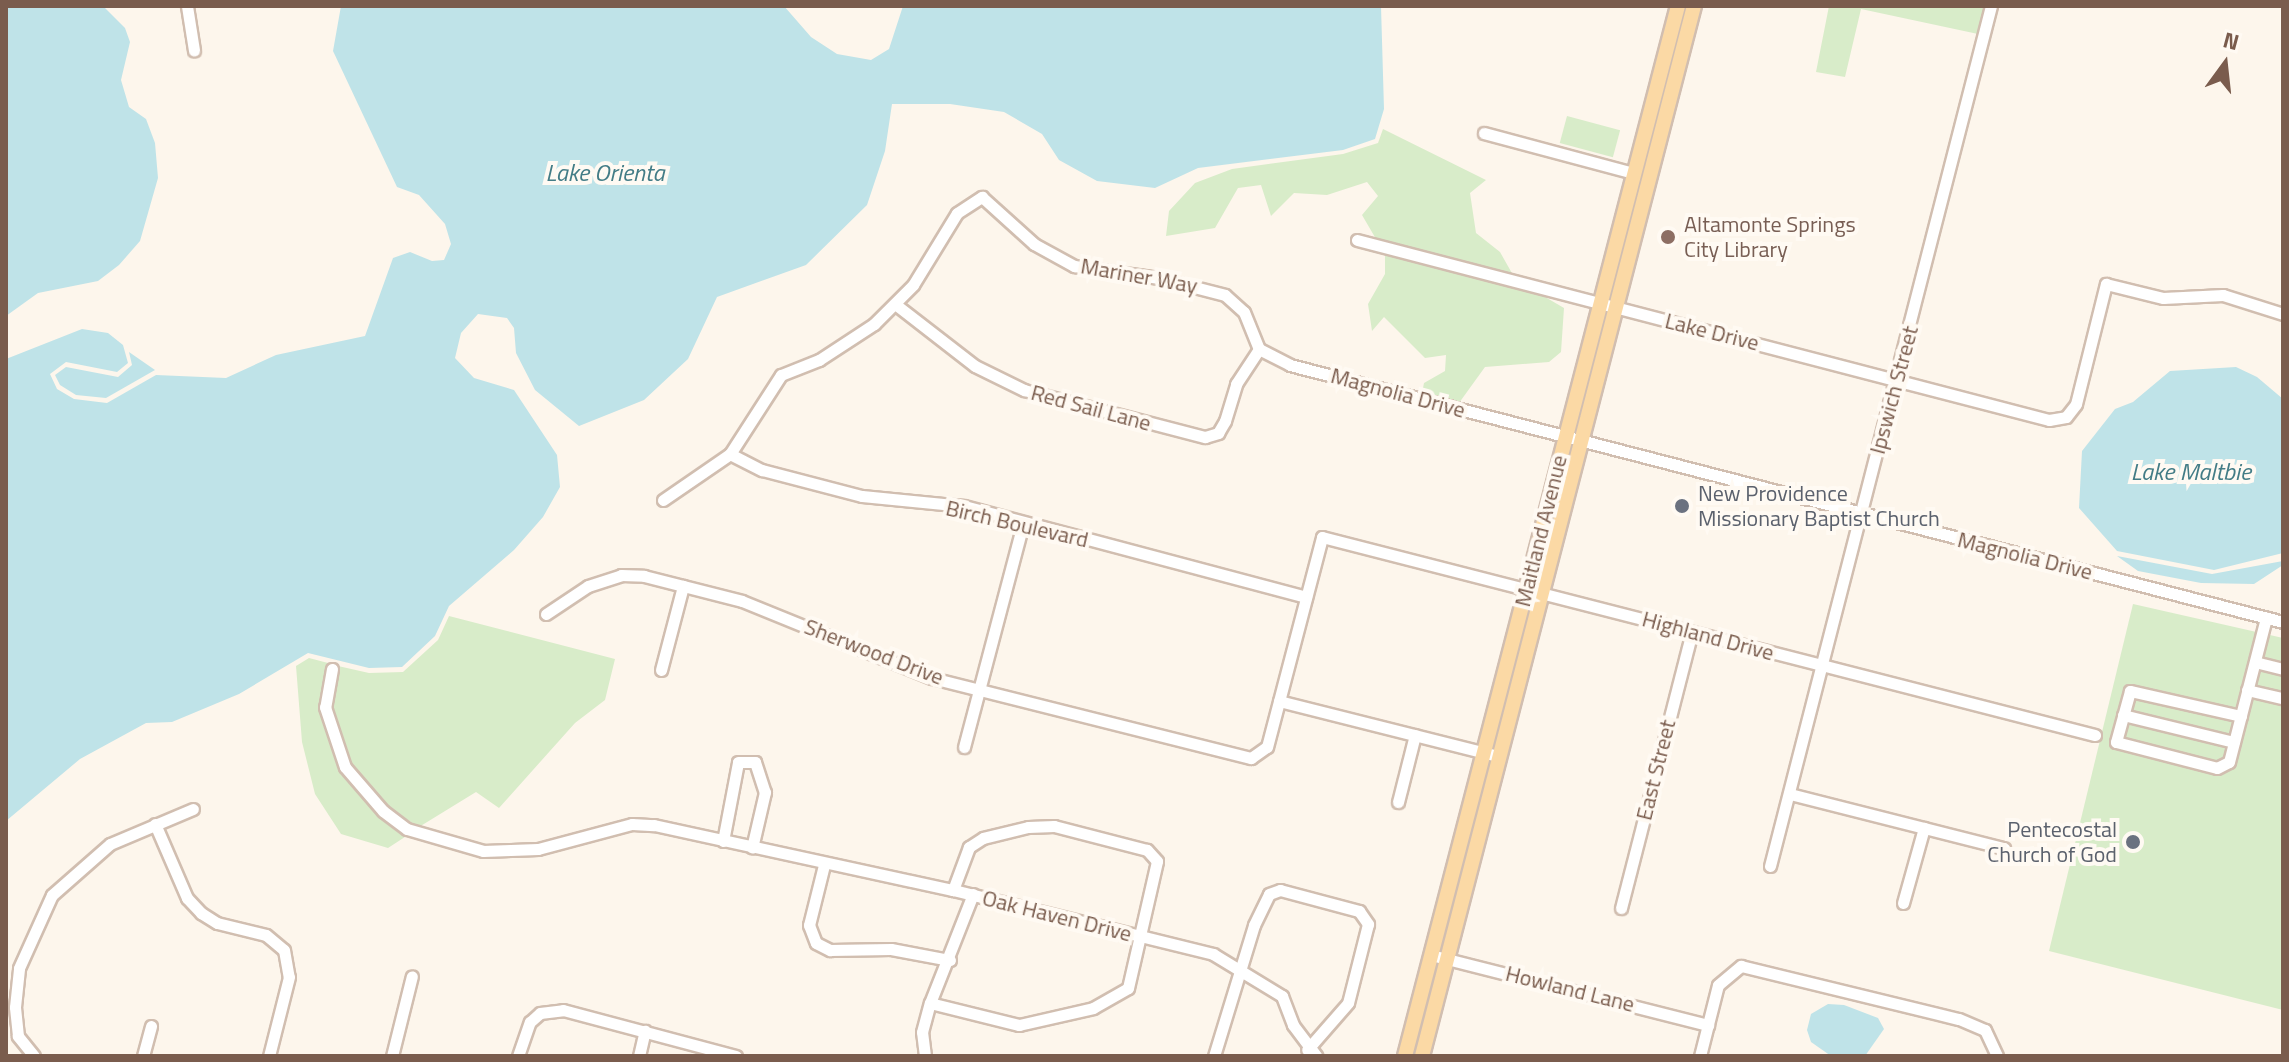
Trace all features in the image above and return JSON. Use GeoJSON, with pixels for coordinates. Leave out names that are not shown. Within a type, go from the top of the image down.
{"type":"FeatureCollection","features":[{"type":"Feature","properties":{"kind":"main road","name":"Maitland Avenue"},"geometry":{"type":"LineString","coordinates":[[1405,1056],[1678,6]]}},
{"type":"Feature","properties":{"kind":"main road","name":"Maitland Avenue"},"geometry":{"type":"LineString","coordinates":[[1422,1056],[1694,6]]}},
{"type":"Feature","properties":{"kind":"street"},"geometry":{"type":"LineString","coordinates":[[187,6],[194,50]]}},
{"type":"Feature","properties":{"kind":"street","name":"Ipswich Street"},"geometry":{"type":"LineString","coordinates":[[1770,866],[1991,6]]}},
{"type":"Feature","properties":{"kind":"street"},"geometry":{"type":"LineString","coordinates":[[1648,118],[1663,122]]}},
{"type":"Feature","properties":{"kind":"street"},"geometry":{"type":"LineString","coordinates":[[1484,133],[1633,173]]}},
{"type":"Feature","properties":{"kind":"street","name":"Mariner Way"},"geometry":{"type":"LineString","coordinates":[[663,500],[730,454],[781,375],[848,344],[895,304],[928,264],[957,213],[982,197],[1034,244],[1074,266],[1159,278],[1225,295],[1244,312],[1259,349]]}},
{"type":"Feature","properties":{"kind":"street","name":"Lake Drive"},"geometry":{"type":"LineString","coordinates":[[1357,240],[2049,420],[2066,417],[2076,404],[2106,284],[2163,298],[2223,295],[2283,314]]}},
{"type":"Feature","properties":{"kind":"street","name":"Red Sail Lane"},"geometry":{"type":"LineString","coordinates":[[895,304],[975,366],[1024,390],[1205,437],[1218,433],[1225,421],[1236,384],[1259,349]]}},
{"type":"Feature","properties":{"kind":"street","name":"Magnolia Drive"},"geometry":{"type":"LineString","coordinates":[[1259,349],[1290,365],[2283,622]]}},
{"type":"Feature","properties":{"kind":"street","name":"Birch Boulevard"},"geometry":{"type":"LineString","coordinates":[[730,454],[762,470],[862,496],[964,506],[1306,597]]}},
{"type":"Feature","properties":{"kind":"street"},"geometry":{"type":"LineString","coordinates":[[964,747],[1023,524]]}},
{"type":"Feature","properties":{"kind":"street","name":"Highland Drive"},"geometry":{"type":"LineString","coordinates":[[1306,597],[1322,537],[2095,735]]}},
{"type":"Feature","properties":{"kind":"street","name":"Sherwood Drive"},"geometry":{"type":"LineString","coordinates":[[546,614],[588,586],[621,575],[683,586],[742,601],[919,673],[1244,757],[1258,756],[1267,747],[1279,701]]}},
{"type":"Feature","properties":{"kind":"street"},"geometry":{"type":"LineString","coordinates":[[661,670],[683,586]]}},
{"type":"Feature","properties":{"kind":"street"},"geometry":{"type":"LineString","coordinates":[[1306,597],[1279,701],[1498,756]]}},
{"type":"Feature","properties":{"kind":"street"},"geometry":{"type":"LineString","coordinates":[[2241,716],[2130,691],[2116,742],[2217,768],[2229,762],[2241,716],[2247,690],[2266,618]]}},
{"type":"Feature","properties":{"kind":"street","name":"East Street"},"geometry":{"type":"LineString","coordinates":[[1621,908],[1692,632]]}},
{"type":"Feature","properties":{"kind":"street"},"geometry":{"type":"LineString","coordinates":[[2255,662],[2283,669]]}},
{"type":"Feature","properties":{"kind":"street","name":"Oak Haven Drive"},"geometry":{"type":"LineString","coordinates":[[332,669],[325,707],[345,767],[383,811],[407,829],[483,851],[538,849],[632,824],[973,894],[1138,936],[1239,966],[1282,996],[1312,1053]]}},
{"type":"Feature","properties":{"kind":"street"},"geometry":{"type":"LineString","coordinates":[[2247,690],[2283,698]]}},
{"type":"Feature","properties":{"kind":"street"},"geometry":{"type":"LineString","coordinates":[[2123,715],[2234,742]]}},
{"type":"Feature","properties":{"kind":"street"},"geometry":{"type":"LineString","coordinates":[[1398,802],[1415,735]]}},
{"type":"Feature","properties":{"kind":"street"},"geometry":{"type":"LineString","coordinates":[[723,841],[738,762],[755,762],[765,792],[752,848]]}},
{"type":"Feature","properties":{"kind":"street"},"geometry":{"type":"LineString","coordinates":[[1790,794],[2004,848]]}},
{"type":"Feature","properties":{"kind":"street"},"geometry":{"type":"LineString","coordinates":[[34,1056],[23,1046],[15,1007],[19,968],[52,895],[110,844],[193,809]]}},
{"type":"Feature","properties":{"kind":"street"},"geometry":{"type":"LineString","coordinates":[[155,824],[187,898],[201,913],[217,923],[266,935],[284,950],[289,977],[269,1056]]}},
{"type":"Feature","properties":{"kind":"street"},"geometry":{"type":"LineString","coordinates":[[930,1003],[1019,1025],[1093,1008],[1128,988],[1157,861],[1147,850],[1054,826],[983,838],[969,847],[953,890]]}},
{"type":"Feature","properties":{"kind":"street"},"geometry":{"type":"LineString","coordinates":[[1903,903],[1924,828]]}},
{"type":"Feature","properties":{"kind":"street"},"geometry":{"type":"LineString","coordinates":[[824,865],[809,925],[816,943],[830,950],[891,949],[950,960]]}},
{"type":"Feature","properties":{"kind":"street"},"geometry":{"type":"LineString","coordinates":[[1449,884],[1465,888]]}},
{"type":"Feature","properties":{"kind":"street"},"geometry":{"type":"LineString","coordinates":[[1214,1056],[1239,966],[1269,894],[1280,890],[1359,911],[1368,924],[1348,1003],[1312,1053]]}},
{"type":"Feature","properties":{"kind":"street"},"geometry":{"type":"LineString","coordinates":[[925,1056],[922,1032],[930,1003],[950,960],[973,894]]}},
{"type":"Feature","properties":{"kind":"street","name":"Howland Lane"},"geometry":{"type":"LineString","coordinates":[[1431,955],[1708,1025]]}},
{"type":"Feature","properties":{"kind":"street"},"geometry":{"type":"LineString","coordinates":[[1700,1056],[1718,985],[1731,969],[1765,968],[1959,1019],[1985,1030],[1997,1056]]}},
{"type":"Feature","properties":{"kind":"street"},"geometry":{"type":"LineString","coordinates":[[392,1056],[412,976]]}},
{"type":"Feature","properties":{"kind":"street"},"geometry":{"type":"LineString","coordinates":[[518,1056],[530,1022],[540,1013],[563,1010],[736,1056]]}},
{"type":"Feature","properties":{"kind":"street"},"geometry":{"type":"LineString","coordinates":[[143,1056],[151,1026]]}},
{"type":"Feature","properties":{"kind":"street"},"geometry":{"type":"LineString","coordinates":[[639,1056],[645,1031]]}},
{"type":"Feature","properties":{"kind":"green space"},"geometry":{"type":"Polygon","coordinates":[[[1829,6],[1985,6],[1978,34],[1861,9],[1845,77],[1816,72],[1829,6]]]}},
{"type":"Feature","properties":{"kind":"green space"},"geometry":{"type":"Polygon","coordinates":[[[1567,116],[1620,130],[1613,157],[1560,143],[1567,116]]]}},
{"type":"Feature","properties":{"kind":"green space"},"geometry":{"type":"Polygon","coordinates":[[[1383,129],[1486,180],[1470,193],[1476,233],[1500,252],[1513,275],[1376,239],[1362,215],[1378,196],[1367,182],[1327,195],[1294,193],[1271,216],[1261,185],[1238,188],[1215,228],[1166,236],[1169,211],[1195,183],[1232,169],[1343,154],[1378,143],[1383,129]]]}},
{"type":"Feature","properties":{"kind":"green space"},"geometry":{"type":"Polygon","coordinates":[[[1385,253],[1540,294],[1564,308],[1561,352],[1549,362],[1485,367],[1459,403],[1422,393],[1424,383],[1445,371],[1446,355],[1425,358],[1384,317],[1372,331],[1368,304],[1385,274],[1385,253]]]}},
{"type":"Feature","properties":{"kind":"green space"},"geometry":{"type":"Polygon","coordinates":[[[2133,604],[2283,638],[2283,1010],[2049,951],[2133,604]]]}},
{"type":"Feature","properties":{"kind":"green space"},"geometry":{"type":"Polygon","coordinates":[[[449,616],[615,659],[605,700],[575,723],[499,808],[476,792],[419,827],[387,807],[350,764],[330,707],[338,666],[369,673],[403,672],[438,640],[449,616]]]}},
{"type":"Feature","properties":{"kind":"green space"},"geometry":{"type":"Polygon","coordinates":[[[309,658],[328,663],[320,709],[341,770],[408,835],[388,848],[341,834],[315,794],[302,742],[296,666],[309,658]]]}},
{"type":"Feature","properties":{"kind":"water"},"geometry":{"type":"Polygon","coordinates":[[[6,6],[103,6],[125,28],[130,42],[121,80],[129,107],[146,119],[155,143],[158,178],[140,241],[119,265],[98,281],[38,293],[6,316],[6,6]]]}},
{"type":"Feature","properties":{"kind":"water","name":"Lake Orienta"},"geometry":{"type":"Polygon","coordinates":[[[341,6],[784,6],[811,37],[837,54],[871,60],[889,49],[903,6],[1381,6],[1384,109],[1375,139],[1343,150],[1198,168],[1155,188],[1097,181],[1059,160],[1042,134],[1004,112],[950,104],[892,104],[885,151],[867,205],[806,265],[717,297],[688,359],[644,400],[579,426],[535,390],[516,353],[514,328],[507,318],[478,314],[461,333],[455,358],[474,378],[514,390],[557,455],[560,487],[543,517],[514,550],[449,606],[435,636],[402,667],[369,668],[308,653],[239,694],[172,722],[146,723],[80,759],[6,821],[6,359],[82,329],[108,333],[123,345],[128,363],[117,372],[66,362],[50,374],[57,389],[74,399],[107,403],[156,375],[226,378],[276,355],[365,336],[393,258],[410,252],[432,261],[444,260],[451,244],[445,224],[419,195],[397,187],[333,51],[341,6]]]}},
{"type":"Feature","properties":{"kind":"water"},"geometry":{"type":"Polygon","coordinates":[[[129,352],[155,370],[106,398],[76,395],[60,385],[55,375],[66,367],[118,377],[132,365],[129,352]]]}},
{"type":"Feature","properties":{"kind":"water","name":"Lake Maltbie"},"geometry":{"type":"Polygon","coordinates":[[[2236,367],[2257,377],[2283,399],[2283,553],[2214,570],[2117,551],[2079,508],[2082,451],[2115,409],[2133,402],[2170,371],[2236,367]]]}},
{"type":"Feature","properties":{"kind":"water"},"geometry":{"type":"Polygon","coordinates":[[[2117,556],[2212,574],[2283,561],[2283,565],[2254,584],[2201,583],[2138,571],[2117,556]]]}},
{"type":"Feature","properties":{"kind":"water"},"geometry":{"type":"Polygon","coordinates":[[[1828,1004],[1844,1005],[1878,1018],[1884,1029],[1865,1056],[1831,1056],[1811,1042],[1807,1030],[1811,1014],[1828,1004]]]}},
{"type":"Feature","properties":{"kind":"place","name":"Altamonte Springs City Library"},"geometry":{"type":"Point","coordinates":[1668,237]}},
{"type":"Feature","properties":{"kind":"place","name":"New Providence Missionary Baptist Church"},"geometry":{"type":"Point","coordinates":[1682,506]}},
{"type":"Feature","properties":{"kind":"place","name":"Pentecostal Church of God"},"geometry":{"type":"Point","coordinates":[2133,842]}}]}
